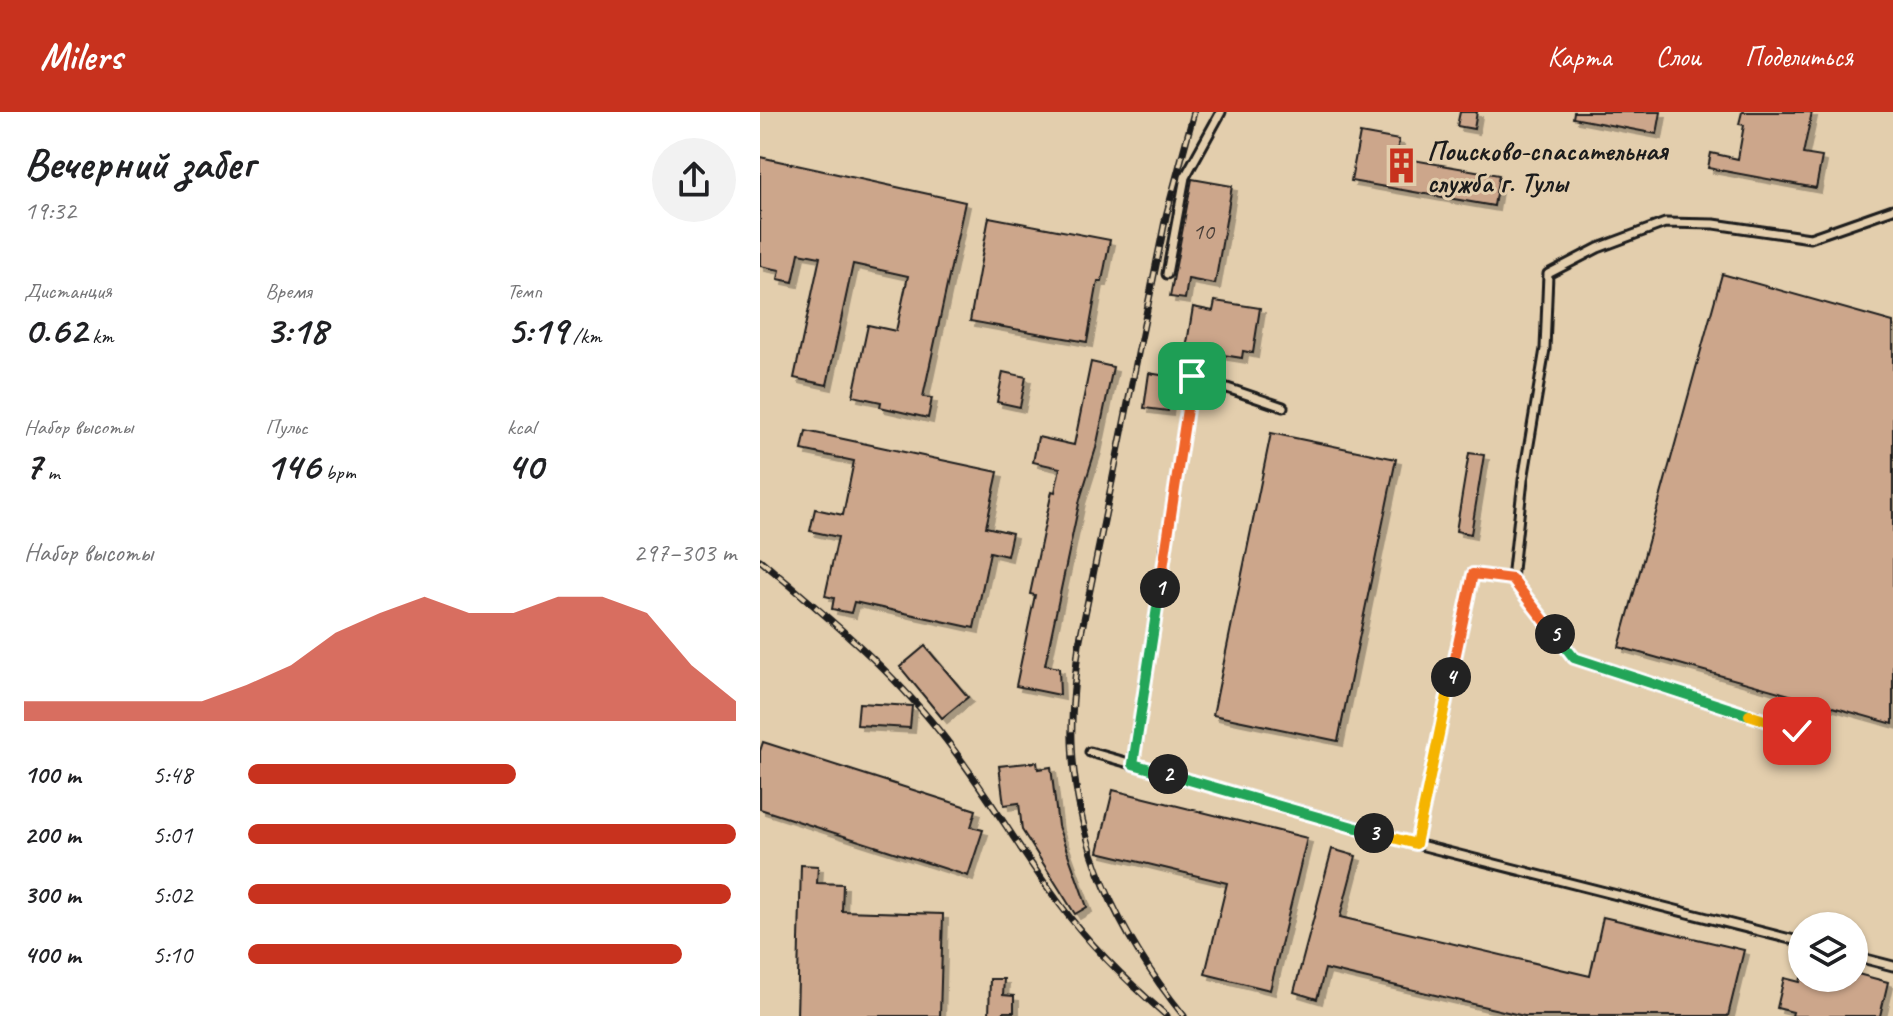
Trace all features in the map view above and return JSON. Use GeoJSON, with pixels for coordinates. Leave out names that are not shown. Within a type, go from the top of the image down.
{"type":"FeatureCollection","features":[{"type":"Feature","properties":{"kind":"lane"},"geometry":{"type":"LineString","coordinates":[[1167,274],[1185,177],[1221,112]]}},
{"type":"Feature","properties":{"kind":"lane"},"geometry":{"type":"LineString","coordinates":[[1797,731],[1574,658],[1512,579],[1523,480],[1545,349],[1548,274],[1598,248],[1665,223],[1714,224],[1810,238],[1893,209]]}},
{"type":"Feature","properties":{"kind":"lane"},"geometry":{"type":"LineString","coordinates":[[1133,764],[1192,376],[1283,407]]}},
{"type":"Feature","properties":{"kind":"lane"},"geometry":{"type":"LineString","coordinates":[[1416,844],[1473,574],[1512,579]]}},
{"type":"Feature","properties":{"kind":"lane"},"geometry":{"type":"LineString","coordinates":[[1090,752],[1416,844],[1788,938]]}},
{"type":"Feature","properties":{"kind":"lane"},"geometry":{"type":"LineString","coordinates":[[1868,960],[1893,966]]}},
{"type":"Feature","properties":{"kind":"building"},"geometry":{"type":"Polygon","coordinates":[[[1460,112],[1477,112],[1474,129],[1457,126],[1460,112]]]}},
{"type":"Feature","properties":{"kind":"building"},"geometry":{"type":"Polygon","coordinates":[[[1574,112],[1661,112],[1657,134],[1573,118],[1574,112]]]}},
{"type":"Feature","properties":{"kind":"building"},"geometry":{"type":"Polygon","coordinates":[[[1742,112],[1812,112],[1803,154],[1822,157],[1816,188],[1708,168],[1711,153],[1738,159],[1744,125],[1739,124],[1742,112]]]}},
{"type":"Feature","properties":{"kind":"building","name":"Поисково-спасательная служба г. Тулы"},"geometry":{"type":"Polygon","coordinates":[[[1360,133],[1399,140],[1396,157],[1499,175],[1494,206],[1351,181],[1360,133]]]}},
{"type":"Feature","properties":{"kind":"building"},"geometry":{"type":"Polygon","coordinates":[[[760,157],[965,202],[923,397],[932,398],[928,418],[880,407],[881,402],[853,396],[868,325],[896,331],[908,276],[853,264],[827,385],[794,378],[820,257],[799,253],[793,282],[778,279],[780,270],[760,266],[760,157]]]}},
{"type":"Feature","properties":{"kind":"building"},"geometry":{"type":"Polygon","coordinates":[[[1192,179],[1232,186],[1215,284],[1188,279],[1185,299],[1170,297],[1192,179]]]}},
{"type":"Feature","properties":{"kind":"building"},"geometry":{"type":"Polygon","coordinates":[[[989,217],[1110,240],[1102,281],[1098,281],[1087,342],[970,321],[989,217]]]}},
{"type":"Feature","properties":{"kind":"building"},"geometry":{"type":"Polygon","coordinates":[[[1722,274],[1893,322],[1893,724],[1619,647],[1722,274]]]}},
{"type":"Feature","properties":{"kind":"building"},"geometry":{"type":"Polygon","coordinates":[[[1215,301],[1260,308],[1253,353],[1243,351],[1242,358],[1186,349],[1193,307],[1213,311],[1215,301]]]}},
{"type":"Feature","properties":{"kind":"building"},"geometry":{"type":"Polygon","coordinates":[[[1091,362],[1113,367],[1096,448],[1080,499],[1045,665],[1059,668],[1060,695],[1016,686],[1035,595],[1030,594],[1052,491],[1055,492],[1060,468],[1033,462],[1038,437],[1074,445],[1091,362]]]}},
{"type":"Feature","properties":{"kind":"building"},"geometry":{"type":"Polygon","coordinates":[[[1003,372],[1026,377],[1020,407],[997,402],[1003,372]]]}},
{"type":"Feature","properties":{"kind":"building"},"geometry":{"type":"Polygon","coordinates":[[[1149,373],[1172,377],[1168,411],[1144,408],[1149,373]]]}},
{"type":"Feature","properties":{"kind":"building"},"geometry":{"type":"Polygon","coordinates":[[[806,431],[998,472],[986,527],[1012,533],[1007,556],[990,552],[974,628],[854,602],[851,613],[832,609],[834,598],[825,596],[838,537],[810,531],[815,509],[843,515],[854,461],[802,450],[806,431]]]}},
{"type":"Feature","properties":{"kind":"building"},"geometry":{"type":"Polygon","coordinates":[[[1271,433],[1396,459],[1338,741],[1213,715],[1271,433]]]}},
{"type":"Feature","properties":{"kind":"building"},"geometry":{"type":"Polygon","coordinates":[[[1469,453],[1484,455],[1471,534],[1456,531],[1469,453]]]}},
{"type":"Feature","properties":{"kind":"building"},"geometry":{"type":"Polygon","coordinates":[[[925,646],[968,697],[942,718],[900,667],[925,646]]]}},
{"type":"Feature","properties":{"kind":"building"},"geometry":{"type":"Polygon","coordinates":[[[859,703],[912,706],[910,728],[857,725],[859,703]]]}},
{"type":"Feature","properties":{"kind":"building"},"geometry":{"type":"Polygon","coordinates":[[[763,742],[976,810],[971,827],[983,830],[968,876],[760,809],[760,751],[763,742]]]}},
{"type":"Feature","properties":{"kind":"building"},"geometry":{"type":"Polygon","coordinates":[[[1037,762],[1038,769],[1051,767],[1058,826],[1087,907],[1075,914],[1022,830],[1019,803],[1004,805],[999,766],[1037,762]]]}},
{"type":"Feature","properties":{"kind":"building"},"geometry":{"type":"Polygon","coordinates":[[[1113,790],[1307,838],[1270,990],[1205,974],[1227,883],[1098,852],[1113,790]]]}},
{"type":"Feature","properties":{"kind":"building"},"geometry":{"type":"Polygon","coordinates":[[[1332,849],[1356,856],[1340,917],[1590,976],[1603,917],[1744,950],[1728,1016],[1524,1016],[1325,969],[1317,999],[1294,992],[1332,849]]]}},
{"type":"Feature","properties":{"kind":"building"},"geometry":{"type":"Polygon","coordinates":[[[801,865],[818,866],[817,883],[843,884],[842,911],[943,914],[940,1016],[797,1016],[801,865]]]}},
{"type":"Feature","properties":{"kind":"building"},"geometry":{"type":"Polygon","coordinates":[[[1868,977],[1888,982],[1880,1016],[1792,1016],[1793,1012],[1777,1008],[1784,978],[1788,979],[1788,992],[1868,992],[1868,977]]]}},
{"type":"Feature","properties":{"kind":"building"},"geometry":{"type":"Polygon","coordinates":[[[990,979],[1004,979],[1003,995],[1014,996],[1014,1012],[989,1016],[990,979]]]}},
{"type":"Feature","properties":{"kind":"railway"},"geometry":{"type":"LineString","coordinates":[[1184,1016],[1140,955],[1092,853],[1075,780],[1072,730],[1079,644],[1166,216],[1194,112]]}},
{"type":"Feature","properties":{"kind":"railway"},"geometry":{"type":"LineString","coordinates":[[760,560],[854,642],[920,708],[972,775],[1086,937],[1167,1016]]}},
{"type":"Feature","properties":{"kind":"place","name":"Поисково-спасательная служба г. Тулы"},"geometry":{"type":"Point","coordinates":[1401,166]}},
{"type":"Feature","properties":{"kind":"route"},"geometry":{"type":"LineString","coordinates":[[1192,376],[1133,764],[1416,844],[1473,574],[1512,579],[1574,658],[1797,731]]}}]}
